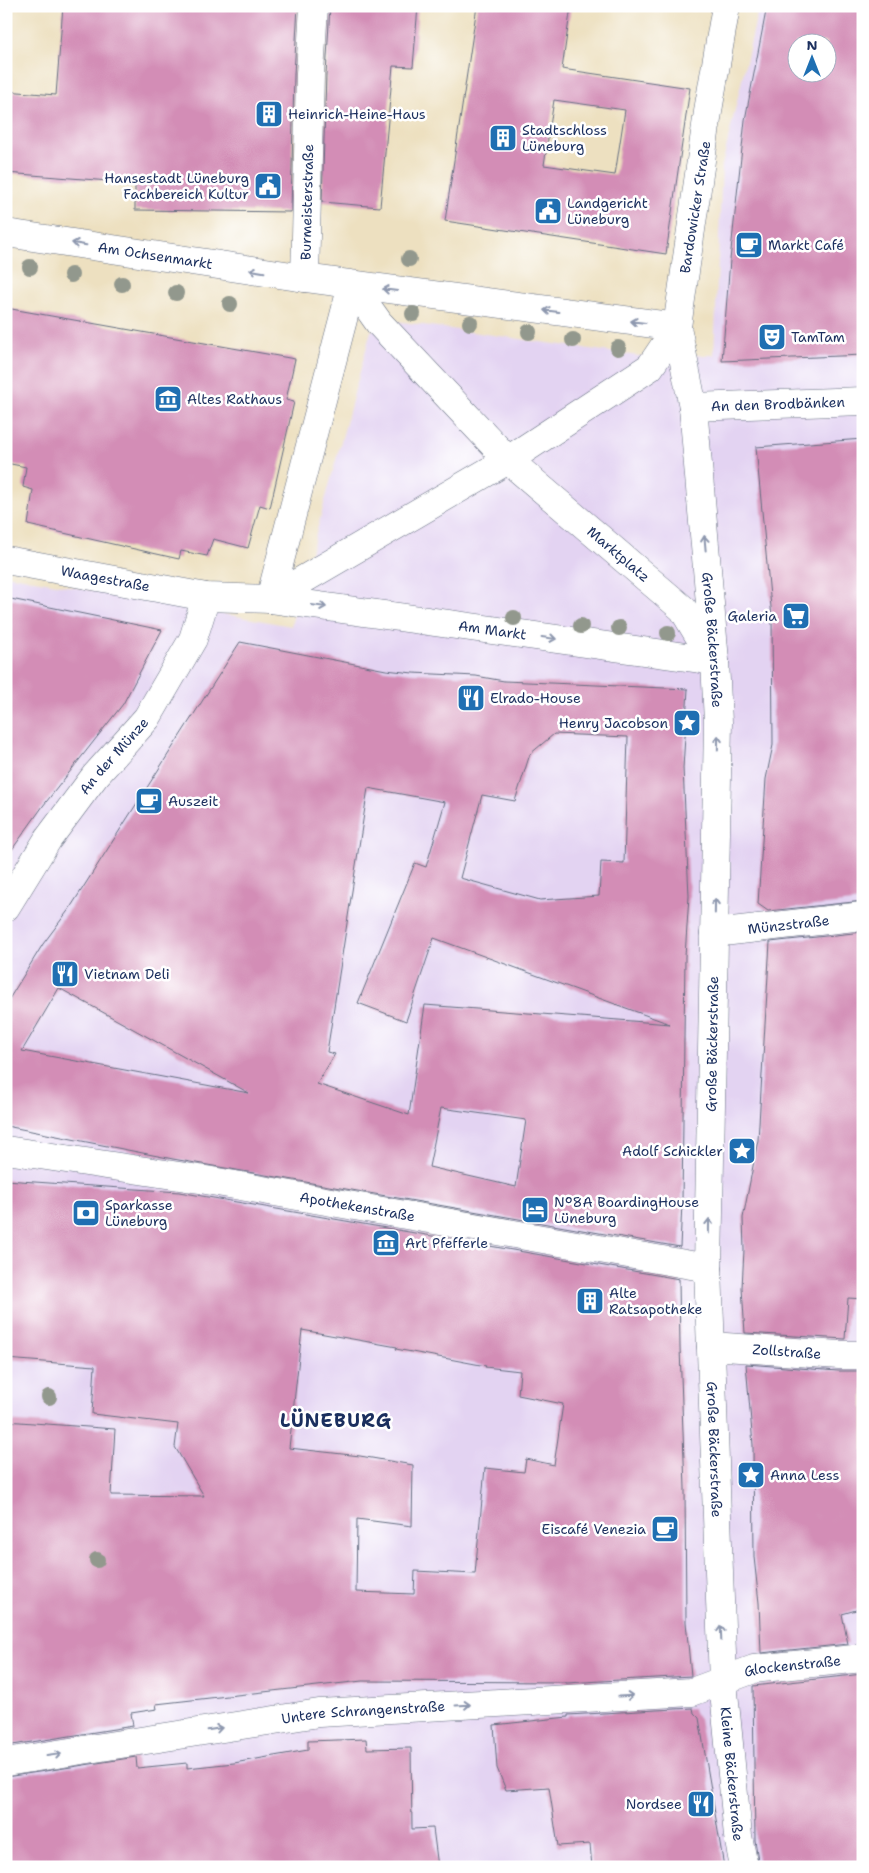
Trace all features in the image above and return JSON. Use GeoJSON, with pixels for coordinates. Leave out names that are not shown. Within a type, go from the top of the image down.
{"type":"FeatureCollection","features":[{"type":"Feature","properties":{"kind":"street","name":"Burmeisterstraße"},"geometry":{"type":"LineString","coordinates":[[306,278],[310,74],[314,6]]}},
{"type":"Feature","properties":{"kind":"street","name":"Bardowicker Straße"},"geometry":{"type":"LineString","coordinates":[[693,408],[677,327],[709,105],[726,6]]}},
{"type":"Feature","properties":{"kind":"street","name":"Am Ochsenmarkt"},"geometry":{"type":"LineString","coordinates":[[6,233],[306,278]]}},
{"type":"Feature","properties":{"kind":"street"},"geometry":{"type":"LineString","coordinates":[[270,600],[508,460],[650,367],[677,327],[306,278]]}},
{"type":"Feature","properties":{"kind":"street"},"geometry":{"type":"LineString","coordinates":[[270,600],[352,285]]}},
{"type":"Feature","properties":{"kind":"street","name":"Marktplatz"},"geometry":{"type":"LineString","coordinates":[[352,285],[379,323],[508,460],[683,609],[715,661]]}},
{"type":"Feature","properties":{"kind":"street","name":"An den Brodbänken"},"geometry":{"type":"LineString","coordinates":[[693,408],[863,401]]}},
{"type":"Feature","properties":{"kind":"street","name":"Große Bäckerstraße"},"geometry":{"type":"LineString","coordinates":[[693,408],[715,661],[718,722],[708,1268],[723,1682]]}},
{"type":"Feature","properties":{"kind":"street","name":"Waagestraße"},"geometry":{"type":"LineString","coordinates":[[6,560],[206,597]]}},
{"type":"Feature","properties":{"kind":"street","name":"Am Markt"},"geometry":{"type":"LineString","coordinates":[[206,597],[270,600],[715,661]]}},
{"type":"Feature","properties":{"kind":"street","name":"An der Münze"},"geometry":{"type":"LineString","coordinates":[[6,908],[48,840],[83,792],[147,718],[193,639],[206,597]]}},
{"type":"Feature","properties":{"kind":"street","name":"Münzstraße"},"geometry":{"type":"LineString","coordinates":[[714,933],[863,916]]}},
{"type":"Feature","properties":{"kind":"street","name":"Apothekenstraße"},"geometry":{"type":"LineString","coordinates":[[6,1150],[206,1180],[708,1268]]}},
{"type":"Feature","properties":{"kind":"street","name":"Zollstraße"},"geometry":{"type":"LineString","coordinates":[[711,1346],[863,1355]]}},
{"type":"Feature","properties":{"kind":"street","name":"Glockenstraße"},"geometry":{"type":"LineString","coordinates":[[723,1682],[754,1669],[863,1658]]}},
{"type":"Feature","properties":{"kind":"street","name":"Untere Schrangenstraße"},"geometry":{"type":"LineString","coordinates":[[6,1762],[319,1713],[692,1692],[723,1682]]}},
{"type":"Feature","properties":{"kind":"street","name":"Kleine Bäckerstraße"},"geometry":{"type":"LineString","coordinates":[[723,1682],[738,1836],[744,1867]]}},
{"type":"Feature","properties":{"kind":"shaded area"},"geometry":{"type":"Polygon","coordinates":[[[759,6],[863,6],[863,1867],[6,1867],[6,575],[291,626],[371,331],[388,320],[638,356],[714,355],[722,166],[759,6]]]}},
{"type":"Feature","properties":{"kind":"building"},"geometry":{"type":"Polygon","coordinates":[[[63,6],[298,6],[294,74],[291,212],[135,210],[135,183],[6,173],[6,91],[56,95],[63,6]]]}},
{"type":"Feature","properties":{"kind":"building"},"geometry":{"type":"Polygon","coordinates":[[[330,6],[418,6],[413,67],[393,66],[380,207],[322,202],[330,6]]]}},
{"type":"Feature","properties":{"kind":"building","name":"Stadtschloss Lüneburg"},"geometry":{"type":"Polygon","coordinates":[[[477,6],[571,6],[562,69],[690,88],[666,254],[445,221],[477,6]],[[554,100],[544,165],[615,175],[625,110],[554,100]]]}},
{"type":"Feature","properties":{"kind":"building"},"geometry":{"type":"Polygon","coordinates":[[[767,6],[863,6],[863,355],[722,361],[730,260],[745,120],[767,6]]]}},
{"type":"Feature","properties":{"kind":"building"},"geometry":{"type":"Polygon","coordinates":[[[6,308],[295,359],[286,400],[294,402],[270,508],[260,505],[248,548],[213,539],[207,556],[181,551],[179,559],[28,525],[33,490],[23,487],[26,467],[6,463],[6,308]]]}},
{"type":"Feature","properties":{"kind":"building"},"geometry":{"type":"Polygon","coordinates":[[[863,439],[863,901],[768,911],[758,904],[766,779],[773,745],[772,618],[756,447],[863,439]]]}},
{"type":"Feature","properties":{"kind":"building"},"geometry":{"type":"Polygon","coordinates":[[[6,598],[162,630],[123,704],[43,806],[6,858],[6,598]]]}},
{"type":"Feature","properties":{"kind":"building"},"geometry":{"type":"Polygon","coordinates":[[[240,642],[386,670],[413,673],[476,676],[504,681],[688,689],[683,768],[689,896],[685,956],[680,1247],[173,1159],[6,1126],[6,1004],[43,944],[70,908],[240,642]],[[554,734],[530,754],[515,801],[482,795],[460,878],[540,900],[599,896],[601,862],[624,863],[628,737],[554,734]],[[368,788],[327,1052],[335,1054],[317,1084],[409,1115],[425,1005],[670,1024],[434,938],[406,1021],[358,1003],[415,863],[426,867],[445,802],[368,788]],[[59,988],[22,1051],[249,1093],[59,988]],[[441,1108],[429,1167],[516,1187],[526,1120],[441,1108]]]}},
{"type":"Feature","properties":{"kind":"building"},"geometry":{"type":"Polygon","coordinates":[[[863,932],[863,1299],[848,1298],[845,1339],[745,1333],[742,1288],[743,1218],[758,1140],[770,942],[863,932]]]}},
{"type":"Feature","properties":{"kind":"building"},"geometry":{"type":"Polygon","coordinates":[[[6,1180],[179,1192],[679,1279],[685,1488],[686,1622],[691,1676],[566,1683],[362,1681],[156,1704],[157,1709],[131,1713],[133,1726],[6,1746],[6,1421],[115,1429],[111,1495],[204,1496],[175,1447],[178,1424],[92,1414],[95,1366],[6,1359],[6,1180]],[[302,1330],[289,1448],[360,1456],[413,1465],[412,1526],[357,1519],[356,1592],[414,1594],[415,1571],[475,1574],[485,1468],[524,1472],[526,1459],[554,1465],[563,1404],[518,1395],[520,1371],[485,1367],[396,1349],[397,1347],[302,1330]]]}},
{"type":"Feature","properties":{"kind":"building"},"geometry":{"type":"Polygon","coordinates":[[[746,1364],[863,1371],[863,1608],[842,1614],[848,1644],[761,1653],[759,1603],[754,1557],[753,1445],[746,1364]]]}},
{"type":"Feature","properties":{"kind":"building"},"geometry":{"type":"Polygon","coordinates":[[[863,1674],[863,1713],[860,1713],[863,1764],[863,1867],[759,1867],[755,1840],[753,1686],[863,1674]]]}},
{"type":"Feature","properties":{"kind":"building"},"geometry":{"type":"Polygon","coordinates":[[[693,1708],[694,1713],[699,1718],[724,1867],[592,1867],[590,1844],[558,1846],[549,1787],[506,1790],[497,1768],[494,1725],[568,1717],[568,1715],[693,1708]]]}},
{"type":"Feature","properties":{"kind":"building"},"geometry":{"type":"Polygon","coordinates":[[[366,1739],[367,1749],[411,1748],[412,1829],[433,1828],[438,1867],[6,1867],[6,1777],[136,1757],[137,1768],[187,1763],[187,1768],[234,1763],[308,1750],[308,1741],[366,1739]]]}},
{"type":"Feature","properties":{"kind":"place","name":"Heinrich-Heine-Haus"},"geometry":{"type":"Point","coordinates":[269,114]}},
{"type":"Feature","properties":{"kind":"place","name":"Stadtschloss Lüneburg"},"geometry":{"type":"Point","coordinates":[503,138]}},
{"type":"Feature","properties":{"kind":"place","name":"Hansestadt Lüneburg Fachbereich Kultur"},"geometry":{"type":"Point","coordinates":[268,186]}},
{"type":"Feature","properties":{"kind":"place","name":"Landgericht Lüneburg"},"geometry":{"type":"Point","coordinates":[548,211]}},
{"type":"Feature","properties":{"kind":"place","name":"Markt Café"},"geometry":{"type":"Point","coordinates":[749,245]}},
{"type":"Feature","properties":{"kind":"place","name":"TamTam"},"geometry":{"type":"Point","coordinates":[772,337]}},
{"type":"Feature","properties":{"kind":"place","name":"Altes Rathaus"},"geometry":{"type":"Point","coordinates":[168,399]}},
{"type":"Feature","properties":{"kind":"place","name":"Galeria"},"geometry":{"type":"Point","coordinates":[796,616]}},
{"type":"Feature","properties":{"kind":"place","name":"Elrado-House"},"geometry":{"type":"Point","coordinates":[471,698]}},
{"type":"Feature","properties":{"kind":"place","name":"Henry Jacobson"},"geometry":{"type":"Point","coordinates":[687,723]}},
{"type":"Feature","properties":{"kind":"place","name":"Auszeit"},"geometry":{"type":"Point","coordinates":[149,801]}},
{"type":"Feature","properties":{"kind":"place","name":"Vietnam Deli"},"geometry":{"type":"Point","coordinates":[65,974]}},
{"type":"Feature","properties":{"kind":"place","name":"Adolf Schickler"},"geometry":{"type":"Point","coordinates":[742,1151]}},
{"type":"Feature","properties":{"kind":"place","name":"N°8A BoardingHouse Lüneburg"},"geometry":{"type":"Point","coordinates":[535,1210]}},
{"type":"Feature","properties":{"kind":"place","name":"Sparkasse Lüneburg"},"geometry":{"type":"Point","coordinates":[86,1213]}},
{"type":"Feature","properties":{"kind":"place","name":"Art Pfefferle"},"geometry":{"type":"Point","coordinates":[386,1243]}},
{"type":"Feature","properties":{"kind":"place","name":"Alte Ratsapotheke"},"geometry":{"type":"Point","coordinates":[590,1301]}},
{"type":"Feature","properties":{"kind":"place","name":"Anna Less"},"geometry":{"type":"Point","coordinates":[751,1475]}},
{"type":"Feature","properties":{"kind":"place","name":"Eiscafé Venezia"},"geometry":{"type":"Point","coordinates":[665,1529]}},
{"type":"Feature","properties":{"kind":"place","name":"Nordsee"},"geometry":{"type":"Point","coordinates":[701,1804]}},
{"type":"Feature","properties":{"kind":"district","name":"LÜNEBURG"},"geometry":{"type":"Point","coordinates":[336,1420]}}]}
